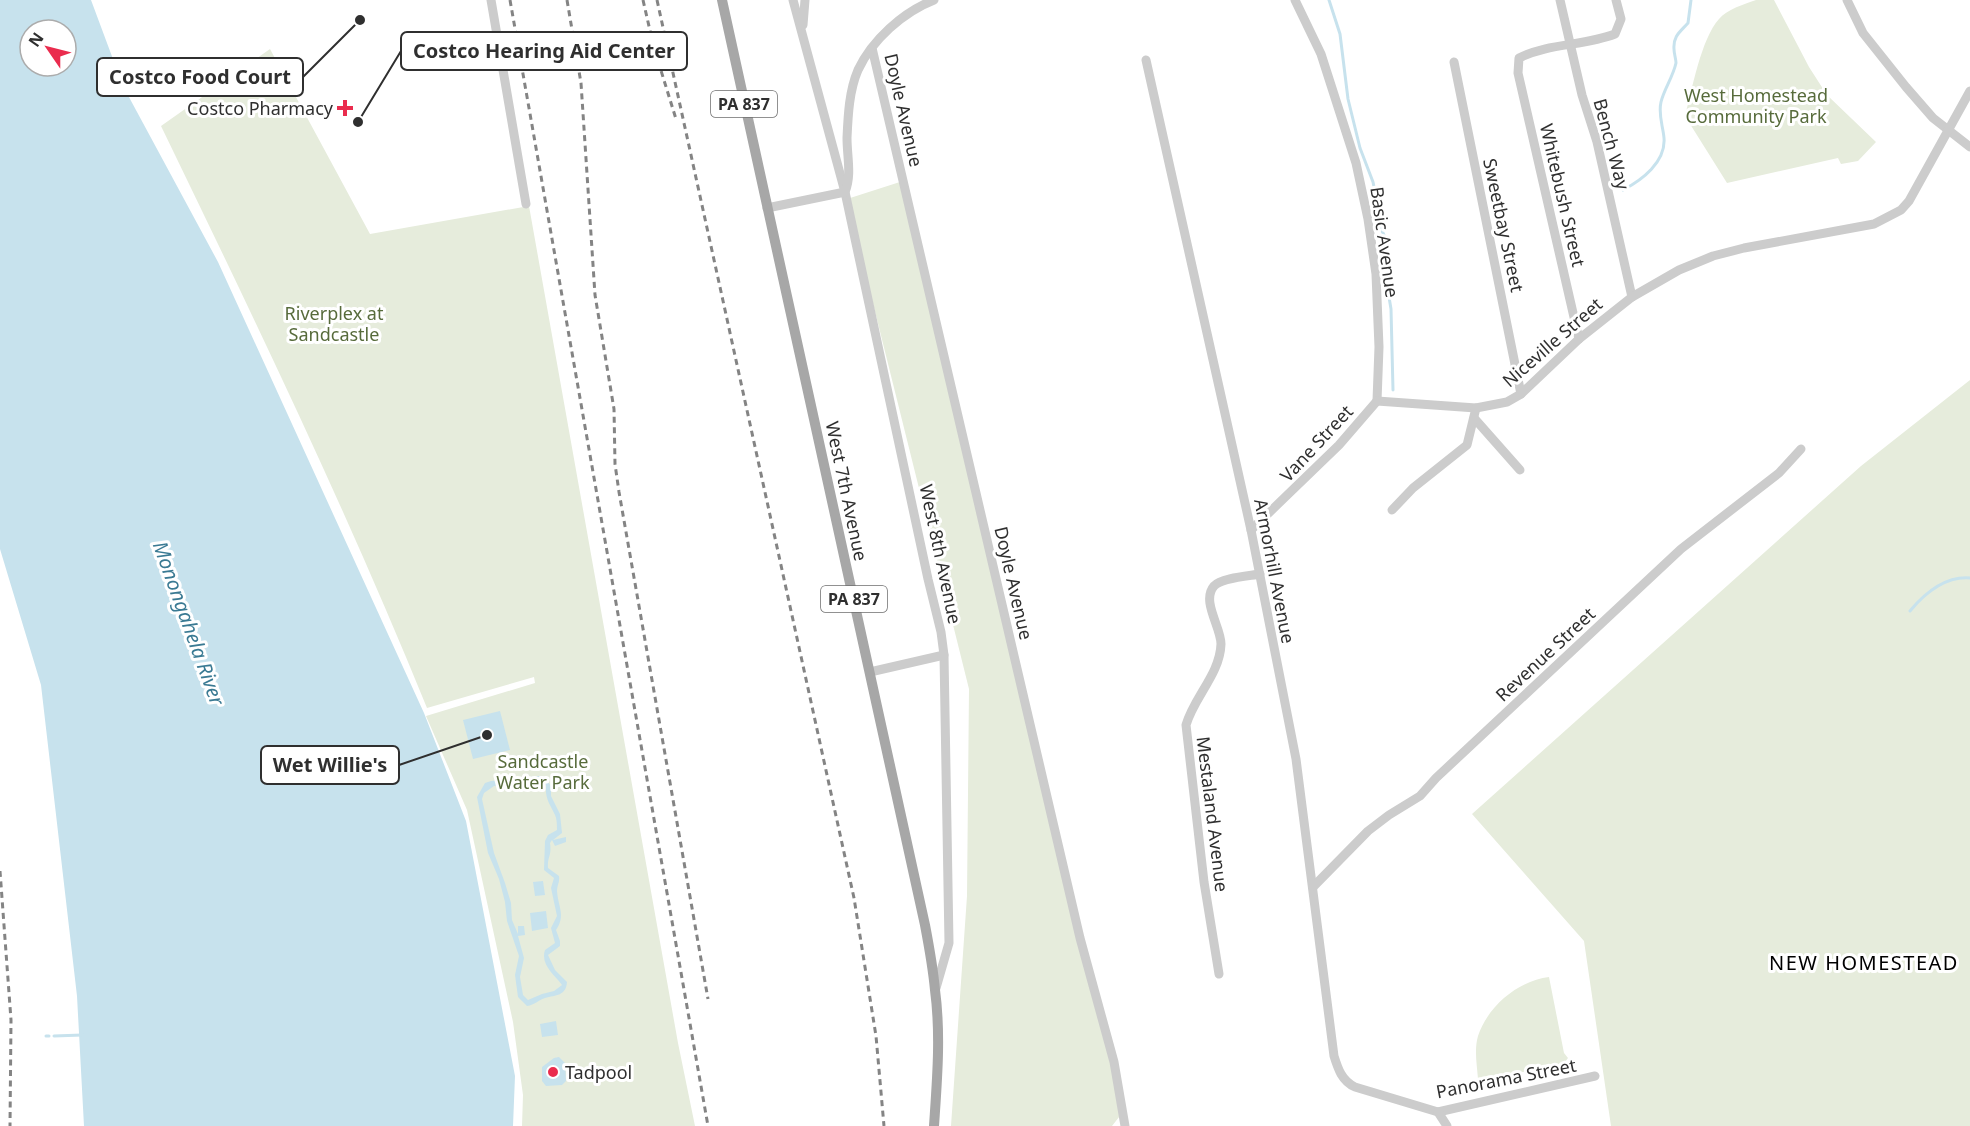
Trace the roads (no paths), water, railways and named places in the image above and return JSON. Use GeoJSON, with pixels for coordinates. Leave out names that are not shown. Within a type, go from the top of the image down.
{"type":"FeatureCollection","features":[{"type":"Feature","properties":{"kind":"main road","name":"West 7th Avenue"},"geometry":{"type":"LineString","coordinates":[[722,0],[925,925],[936,990]]}},
{"type":"Feature","properties":{"kind":"main road","name":"West 8th Avenue"},"geometry":{"type":"LineString","coordinates":[[934,1126],[938,1064],[936,990]]}},
{"type":"Feature","properties":{"kind":"street"},"geometry":{"type":"LineString","coordinates":[[491,0],[526,204]]}},
{"type":"Feature","properties":{"kind":"street","name":"West 8th Avenue"},"geometry":{"type":"LineString","coordinates":[[793,0],[845,192],[941,632],[944,655],[949,943],[936,990]]}},
{"type":"Feature","properties":{"kind":"street"},"geometry":{"type":"LineString","coordinates":[[803,39],[805,0]]}},
{"type":"Feature","properties":{"kind":"street"},"geometry":{"type":"LineString","coordinates":[[767,208],[845,192],[850,178],[847,148],[849,106],[858,71],[883,35],[911,11],[934,0]]}},
{"type":"Feature","properties":{"kind":"street","name":"Basic Avenue"},"geometry":{"type":"LineString","coordinates":[[1295,0],[1321,54],[1356,164],[1368,219],[1376,274],[1379,347],[1377,401]]}},
{"type":"Feature","properties":{"kind":"street","name":"Bench Way"},"geometry":{"type":"LineString","coordinates":[[1560,0],[1597,142],[1632,297]]}},
{"type":"Feature","properties":{"kind":"street"},"geometry":{"type":"LineString","coordinates":[[1570,44],[1594,42],[1615,34],[1621,20],[1616,0]]}},
{"type":"Feature","properties":{"kind":"street"},"geometry":{"type":"LineString","coordinates":[[1846,0],[1863,33],[1933,118],[1970,147]]}},
{"type":"Feature","properties":{"kind":"street","name":"Whitebush Street"},"geometry":{"type":"LineString","coordinates":[[1570,44],[1530,53],[1519,58],[1518,73],[1579,339]]}},
{"type":"Feature","properties":{"kind":"street","name":"Doyle Avenue"},"geometry":{"type":"LineString","coordinates":[[872,48],[1080,938],[1114,1062],[1125,1126]]}},
{"type":"Feature","properties":{"kind":"street","name":"Armorhill Avenue"},"geometry":{"type":"LineString","coordinates":[[1146,60],[1251,530],[1296,759],[1334,1056],[1339,1071],[1347,1083],[1355,1087]]}},
{"type":"Feature","properties":{"kind":"street","name":"Sweetbay Street"},"geometry":{"type":"LineString","coordinates":[[1454,62],[1521,394]]}},
{"type":"Feature","properties":{"kind":"street","name":"Niceville Street"},"geometry":{"type":"LineString","coordinates":[[1476,408],[1508,402],[1521,394],[1579,339],[1632,297],[1679,270],[1713,256],[1874,224],[1902,210],[1970,91]]}},
{"type":"Feature","properties":{"kind":"street"},"geometry":{"type":"LineString","coordinates":[[1377,401],[1476,408],[1467,445],[1413,488],[1392,510]]}},
{"type":"Feature","properties":{"kind":"street","name":"Vane Street"},"geometry":{"type":"LineString","coordinates":[[1251,530],[1340,445],[1377,401]]}},
{"type":"Feature","properties":{"kind":"street"},"geometry":{"type":"LineString","coordinates":[[1474,418],[1520,470]]}},
{"type":"Feature","properties":{"kind":"street","name":"Revenue Street"},"geometry":{"type":"LineString","coordinates":[[1314,886],[1368,831],[1420,796],[1436,778],[1681,549],[1779,473],[1801,448]]}},
{"type":"Feature","properties":{"kind":"street","name":"Mestaland Avenue"},"geometry":{"type":"LineString","coordinates":[[1219,974],[1204,882],[1186,725],[1189,713],[1220,657],[1221,642],[1210,605],[1210,594],[1215,585],[1222,581],[1260,574]]}},
{"type":"Feature","properties":{"kind":"street"},"geometry":{"type":"LineString","coordinates":[[870,672],[944,655]]}},
{"type":"Feature","properties":{"kind":"street","name":"Panorama Street"},"geometry":{"type":"LineString","coordinates":[[1355,1087],[1438,1112],[1595,1076]]}},
{"type":"Feature","properties":{"kind":"street"},"geometry":{"type":"LineString","coordinates":[[1438,1112],[1447,1126]]}},
{"type":"Feature","properties":{"kind":"water","name":"Monongahela River"},"geometry":{"type":"Polygon","coordinates":[[[0,0],[91,0],[123,86],[218,262],[424,713],[466,821],[515,1076],[513,1126],[84,1126],[77,996],[41,685],[0,549],[0,0]]]}},
{"type":"Feature","properties":{"kind":"water"},"geometry":{"type":"Polygon","coordinates":[[[500,711],[510,750],[473,759],[463,720],[500,711]]]}},
{"type":"Feature","properties":{"kind":"water"},"geometry":{"type":"Polygon","coordinates":[[[539,776],[546,779],[551,786],[551,796],[560,814],[562,833],[553,840],[566,837],[566,842],[555,846],[552,840],[550,843],[548,868],[559,876],[557,891],[561,920],[556,930],[560,946],[548,955],[555,970],[567,982],[566,987],[560,994],[527,1006],[518,997],[515,975],[519,956],[507,921],[499,879],[488,853],[477,797],[485,783],[539,776]],[[542,782],[494,786],[484,793],[482,799],[494,853],[511,903],[512,920],[518,934],[518,926],[524,926],[525,935],[518,936],[524,958],[520,977],[523,995],[528,1000],[554,991],[562,985],[546,965],[544,955],[545,950],[555,943],[551,928],[557,916],[551,888],[554,878],[544,870],[545,841],[548,835],[557,828],[556,817],[547,798],[546,786],[542,782]]]}},
{"type":"Feature","properties":{"kind":"water"},"geometry":{"type":"Polygon","coordinates":[[[543,881],[545,895],[535,896],[533,882],[543,881]]]}},
{"type":"Feature","properties":{"kind":"water"},"geometry":{"type":"Polygon","coordinates":[[[546,911],[548,928],[532,931],[530,913],[546,911]]]}},
{"type":"Feature","properties":{"kind":"water"},"geometry":{"type":"Polygon","coordinates":[[[556,1021],[558,1035],[542,1037],[540,1024],[556,1021]]]}},
{"type":"Feature","properties":{"kind":"water","name":"Tadpool"},"geometry":{"type":"Polygon","coordinates":[[[559,1057],[565,1063],[566,1081],[562,1085],[546,1086],[542,1081],[542,1067],[559,1057]]]}},
{"type":"Feature","properties":{"kind":"waterway"},"geometry":{"type":"LineString","coordinates":[[1329,0],[1340,34],[1348,99],[1360,148],[1373,182],[1381,220],[1380,227],[1385,237],[1391,309],[1393,390]]}},
{"type":"Feature","properties":{"kind":"waterway"},"geometry":{"type":"LineString","coordinates":[[1623,190],[1638,181],[1651,169],[1664,147],[1660,107],[1676,63],[1675,41],[1688,23],[1691,0]]}},
{"type":"Feature","properties":{"kind":"waterway"},"geometry":{"type":"LineString","coordinates":[[1910,611],[1936,587],[1952,580],[1970,578]]}},
{"type":"Feature","properties":{"kind":"waterway"},"geometry":{"type":"LineString","coordinates":[[54,1036],[82,1035]]}},
{"type":"Feature","properties":{"kind":"railway"},"geometry":{"type":"LineString","coordinates":[[510,0],[708,1126]]}},
{"type":"Feature","properties":{"kind":"railway"},"geometry":{"type":"LineString","coordinates":[[567,0],[581,83],[595,295],[614,409],[615,464],[708,999]]}},
{"type":"Feature","properties":{"kind":"railway"},"geometry":{"type":"LineString","coordinates":[[643,0],[654,48],[676,119]]}},
{"type":"Feature","properties":{"kind":"railway"},"geometry":{"type":"LineString","coordinates":[[657,0],[854,898],[876,1036],[884,1126]]}},
{"type":"Feature","properties":{"kind":"railway"},"geometry":{"type":"LineString","coordinates":[[0,871],[11,1020],[10,1126]]}},
{"type":"Feature","properties":{"kind":"place","name":"Costco Food Court"},"geometry":{"type":"Point","coordinates":[360,20]}},
{"type":"Feature","properties":{"kind":"place","name":"Costco Pharmacy"},"geometry":{"type":"Point","coordinates":[345,108]}},
{"type":"Feature","properties":{"kind":"place","name":"Costco Hearing Aid Center"},"geometry":{"type":"Point","coordinates":[358,122]}},
{"type":"Feature","properties":{"kind":"place","name":"Wet Willie's"},"geometry":{"type":"Point","coordinates":[487,735]}},
{"type":"Feature","properties":{"kind":"place","name":"Tadpool"},"geometry":{"type":"Point","coordinates":[553,1072]}},
{"type":"Feature","properties":{"kind":"district","name":"NEW HOMESTEAD"},"geometry":{"type":"Point","coordinates":[1864,962]}},
{"type":"Feature","properties":{"kind":"park label","name":"West Homestead Community Park"},"geometry":{"type":"Point","coordinates":[1756,106]}},
{"type":"Feature","properties":{"kind":"park label","name":"Riverplex at Sandcastle"},"geometry":{"type":"Point","coordinates":[334,323]}},
{"type":"Feature","properties":{"kind":"park label","name":"Sandcastle Water Park"},"geometry":{"type":"Point","coordinates":[543,771]}}]}
